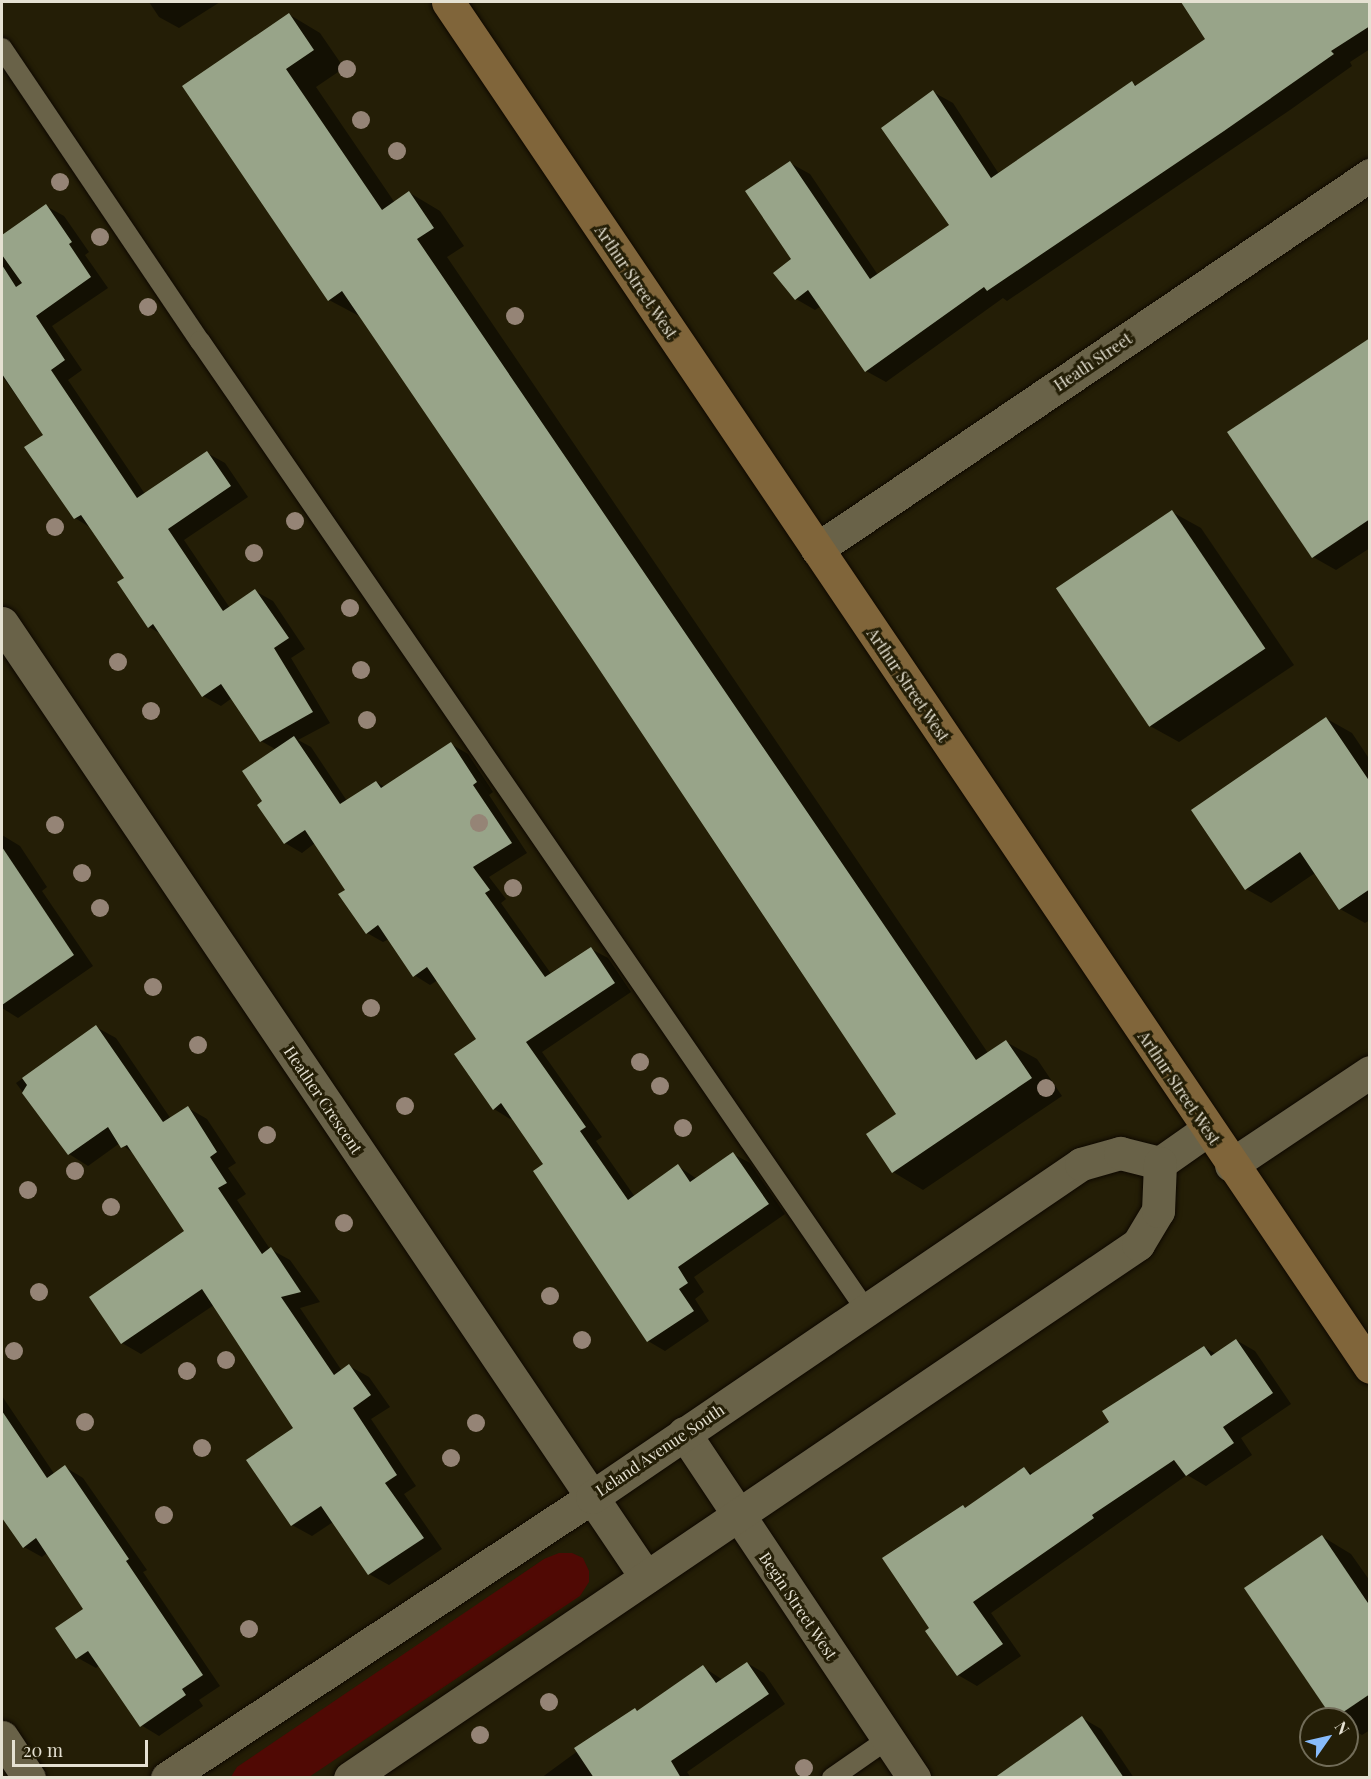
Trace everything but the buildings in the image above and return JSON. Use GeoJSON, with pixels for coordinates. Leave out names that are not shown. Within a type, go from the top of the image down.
{"type":"FeatureCollection","features":[{"type":"Feature","properties":{"kind":"main road","name":"Arthur Street West"},"geometry":{"type":"LineString","coordinates":[[448,2],[1207,1130],[1370,1367]]}},
{"type":"Feature","properties":{"kind":"street","name":"Heath Street"},"geometry":{"type":"LineString","coordinates":[[817,549],[1370,176]]}},
{"type":"Feature","properties":{"kind":"street","name":"Heather Crescent"},"geometry":{"type":"LineString","coordinates":[[2,623],[646,1577]]}},
{"type":"Feature","properties":{"kind":"street"},"geometry":{"type":"LineString","coordinates":[[1231,1165],[1370,1072]]}},
{"type":"Feature","properties":{"kind":"street"},"geometry":{"type":"LineString","coordinates":[[350,1778],[1138,1244],[1158,1211],[1160,1163],[1207,1130]]}},
{"type":"Feature","properties":{"kind":"street","name":"Leland Avenue South"},"geometry":{"type":"LineString","coordinates":[[169,1777],[592,1497],[1081,1164],[1120,1153],[1160,1163]]}},
{"type":"Feature","properties":{"kind":"street","name":"Begin Street West"},"geometry":{"type":"LineString","coordinates":[[684,1433],[914,1778]]}},
{"type":"Feature","properties":{"kind":"street"},"geometry":{"type":"LineString","coordinates":[[2,1737],[28,1778]]}},
{"type":"Feature","properties":{"kind":"lane"},"geometry":{"type":"LineString","coordinates":[[2,48],[207,351],[866,1310]]}},
{"type":"Feature","properties":{"kind":"lane"},"geometry":{"type":"LineString","coordinates":[[832,1778],[888,1739]]}},
{"type":"Feature","properties":{"kind":"shaded area"},"geometry":{"type":"Polygon","coordinates":[[[559,1553],[572,1553],[583,1558],[589,1571],[589,1582],[580,1596],[309,1777],[231,1777],[237,1767],[544,1559],[559,1553]]]}}]}
